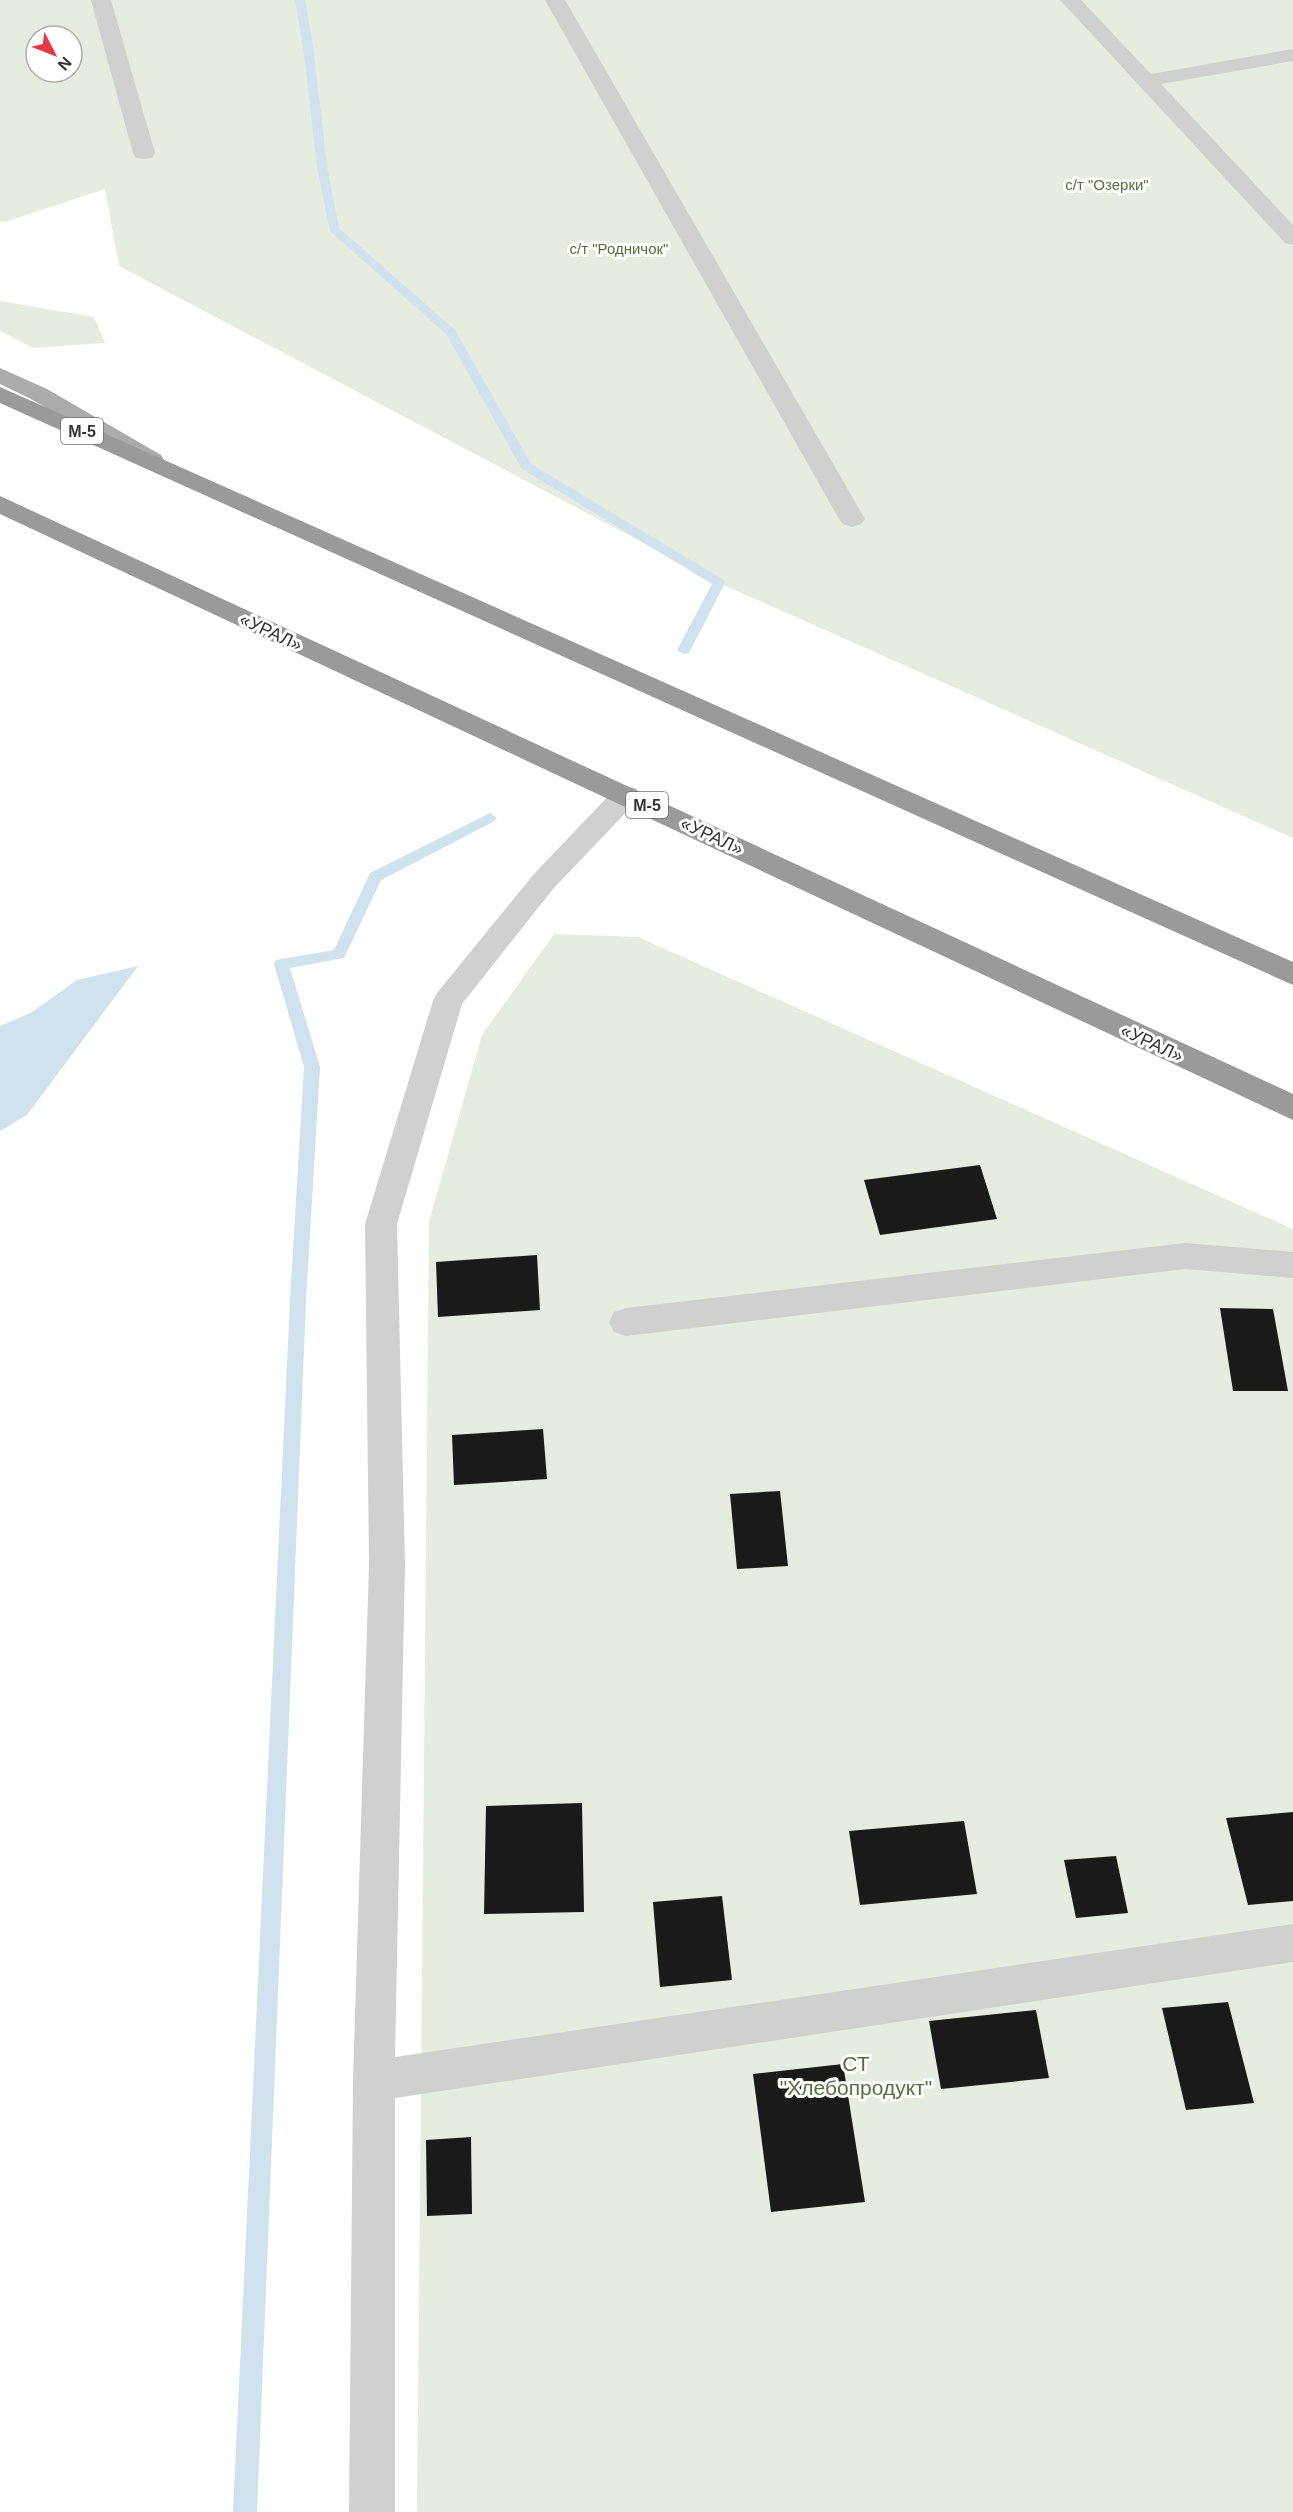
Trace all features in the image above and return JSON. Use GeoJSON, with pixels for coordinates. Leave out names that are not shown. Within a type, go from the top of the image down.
{"type":"FeatureCollection","features":[{"type":"Feature","properties":{"kind":"highway","name":"М-5"},"geometry":{"type":"LineString","coordinates":[[0,394],[1293,974]]}},
{"type":"Feature","properties":{"kind":"highway","name":"«УРАЛ»"},"geometry":{"type":"LineString","coordinates":[[0,504],[1293,1108]]}},
{"type":"Feature","properties":{"kind":"main road"},"geometry":{"type":"LineString","coordinates":[[0,375],[39,394],[164,467]]}},
{"type":"Feature","properties":{"kind":"lane"},"geometry":{"type":"LineString","coordinates":[[101,0],[144,153]]}},
{"type":"Feature","properties":{"kind":"lane"},"geometry":{"type":"LineString","coordinates":[[555,0],[852,519]]}},
{"type":"Feature","properties":{"kind":"lane"},"geometry":{"type":"LineString","coordinates":[[1070,0],[1293,238]]}},
{"type":"Feature","properties":{"kind":"lane"},"geometry":{"type":"LineString","coordinates":[[1145,81],[1293,55]]}},
{"type":"Feature","properties":{"kind":"lane"},"geometry":{"type":"LineString","coordinates":[[372,2512],[374,2080],[387,1564],[381,1224],[448,1001],[543,882],[626,795]]}},
{"type":"Feature","properties":{"kind":"lane"},"geometry":{"type":"LineString","coordinates":[[626,1322],[1185,1256],[1293,1264]]}},
{"type":"Feature","properties":{"kind":"lane"},"geometry":{"type":"LineString","coordinates":[[374,2080],[469,2068],[1293,1943]]}},
{"type":"Feature","properties":{"kind":"green space","name":"с/т \"Родничок\""},"geometry":{"type":"Polygon","coordinates":[[[0,0],[1293,0],[1293,838],[719,583],[119,266],[105,189],[5,222],[0,221],[0,0]]]}},
{"type":"Feature","properties":{"kind":"green space"},"geometry":{"type":"Polygon","coordinates":[[[0,301],[94,317],[105,343],[33,348],[0,331],[0,301]]]}},
{"type":"Feature","properties":{"kind":"green space","name":"СТ \"Хлебопродукт\""},"geometry":{"type":"Polygon","coordinates":[[[554,934],[638,937],[1293,1229],[1293,2512],[417,2512],[429,1221],[482,1035],[554,934]]]}},
{"type":"Feature","properties":{"kind":"water"},"geometry":{"type":"Polygon","coordinates":[[[138,966],[27,1115],[0,1131],[0,1026],[32,1012],[77,980],[138,966]]]}},
{"type":"Feature","properties":{"kind":"building"},"geometry":{"type":"Polygon","coordinates":[[[980,1165],[997,1219],[880,1235],[864,1180],[980,1165]]]}},
{"type":"Feature","properties":{"kind":"building"},"geometry":{"type":"Polygon","coordinates":[[[537,1255],[540,1310],[438,1317],[436,1262],[537,1255]]]}},
{"type":"Feature","properties":{"kind":"building"},"geometry":{"type":"Polygon","coordinates":[[[1220,1308],[1273,1309],[1288,1391],[1233,1391],[1220,1308]]]}},
{"type":"Feature","properties":{"kind":"building"},"geometry":{"type":"Polygon","coordinates":[[[543,1429],[547,1479],[454,1485],[452,1435],[543,1429]]]}},
{"type":"Feature","properties":{"kind":"building"},"geometry":{"type":"Polygon","coordinates":[[[780,1491],[788,1566],[737,1569],[730,1494],[780,1491]]]}},
{"type":"Feature","properties":{"kind":"building"},"geometry":{"type":"Polygon","coordinates":[[[582,1803],[584,1912],[484,1914],[486,1806],[582,1803]]]}},
{"type":"Feature","properties":{"kind":"building"},"geometry":{"type":"Polygon","coordinates":[[[1293,1812],[1293,1901],[1248,1905],[1226,1818],[1293,1812]]]}},
{"type":"Feature","properties":{"kind":"building"},"geometry":{"type":"Polygon","coordinates":[[[964,1821],[977,1894],[860,1905],[849,1831],[964,1821]]]}},
{"type":"Feature","properties":{"kind":"building"},"geometry":{"type":"Polygon","coordinates":[[[1116,1856],[1128,1913],[1076,1918],[1064,1860],[1116,1856]]]}},
{"type":"Feature","properties":{"kind":"building"},"geometry":{"type":"Polygon","coordinates":[[[722,1896],[732,1980],[660,1987],[653,1902],[722,1896]]]}},
{"type":"Feature","properties":{"kind":"building"},"geometry":{"type":"Polygon","coordinates":[[[1228,2002],[1254,2103],[1186,2110],[1162,2008],[1228,2002]]]}},
{"type":"Feature","properties":{"kind":"building"},"geometry":{"type":"Polygon","coordinates":[[[1036,2010],[1049,2078],[941,2089],[929,2021],[1036,2010]]]}},
{"type":"Feature","properties":{"kind":"building"},"geometry":{"type":"Polygon","coordinates":[[[843,2064],[865,2202],[771,2212],[753,2074],[843,2064]]]}},
{"type":"Feature","properties":{"kind":"building"},"geometry":{"type":"Polygon","coordinates":[[[471,2137],[472,2214],[427,2216],[426,2140],[471,2137]]]}},
{"type":"Feature","properties":{"kind":"waterway"},"geometry":{"type":"LineString","coordinates":[[300,0],[309,53],[322,167],[334,229],[451,332],[526,466],[719,583],[684,650]]}},
{"type":"Feature","properties":{"kind":"waterway"},"geometry":{"type":"LineString","coordinates":[[245,2512],[298,1300],[312,1067],[281,964],[339,954],[375,877],[490,818]]}},
{"type":"Feature","properties":{"kind":"park label","name":"с/т \"Озерки\""},"geometry":{"type":"Point","coordinates":[1107,185]}}]}
